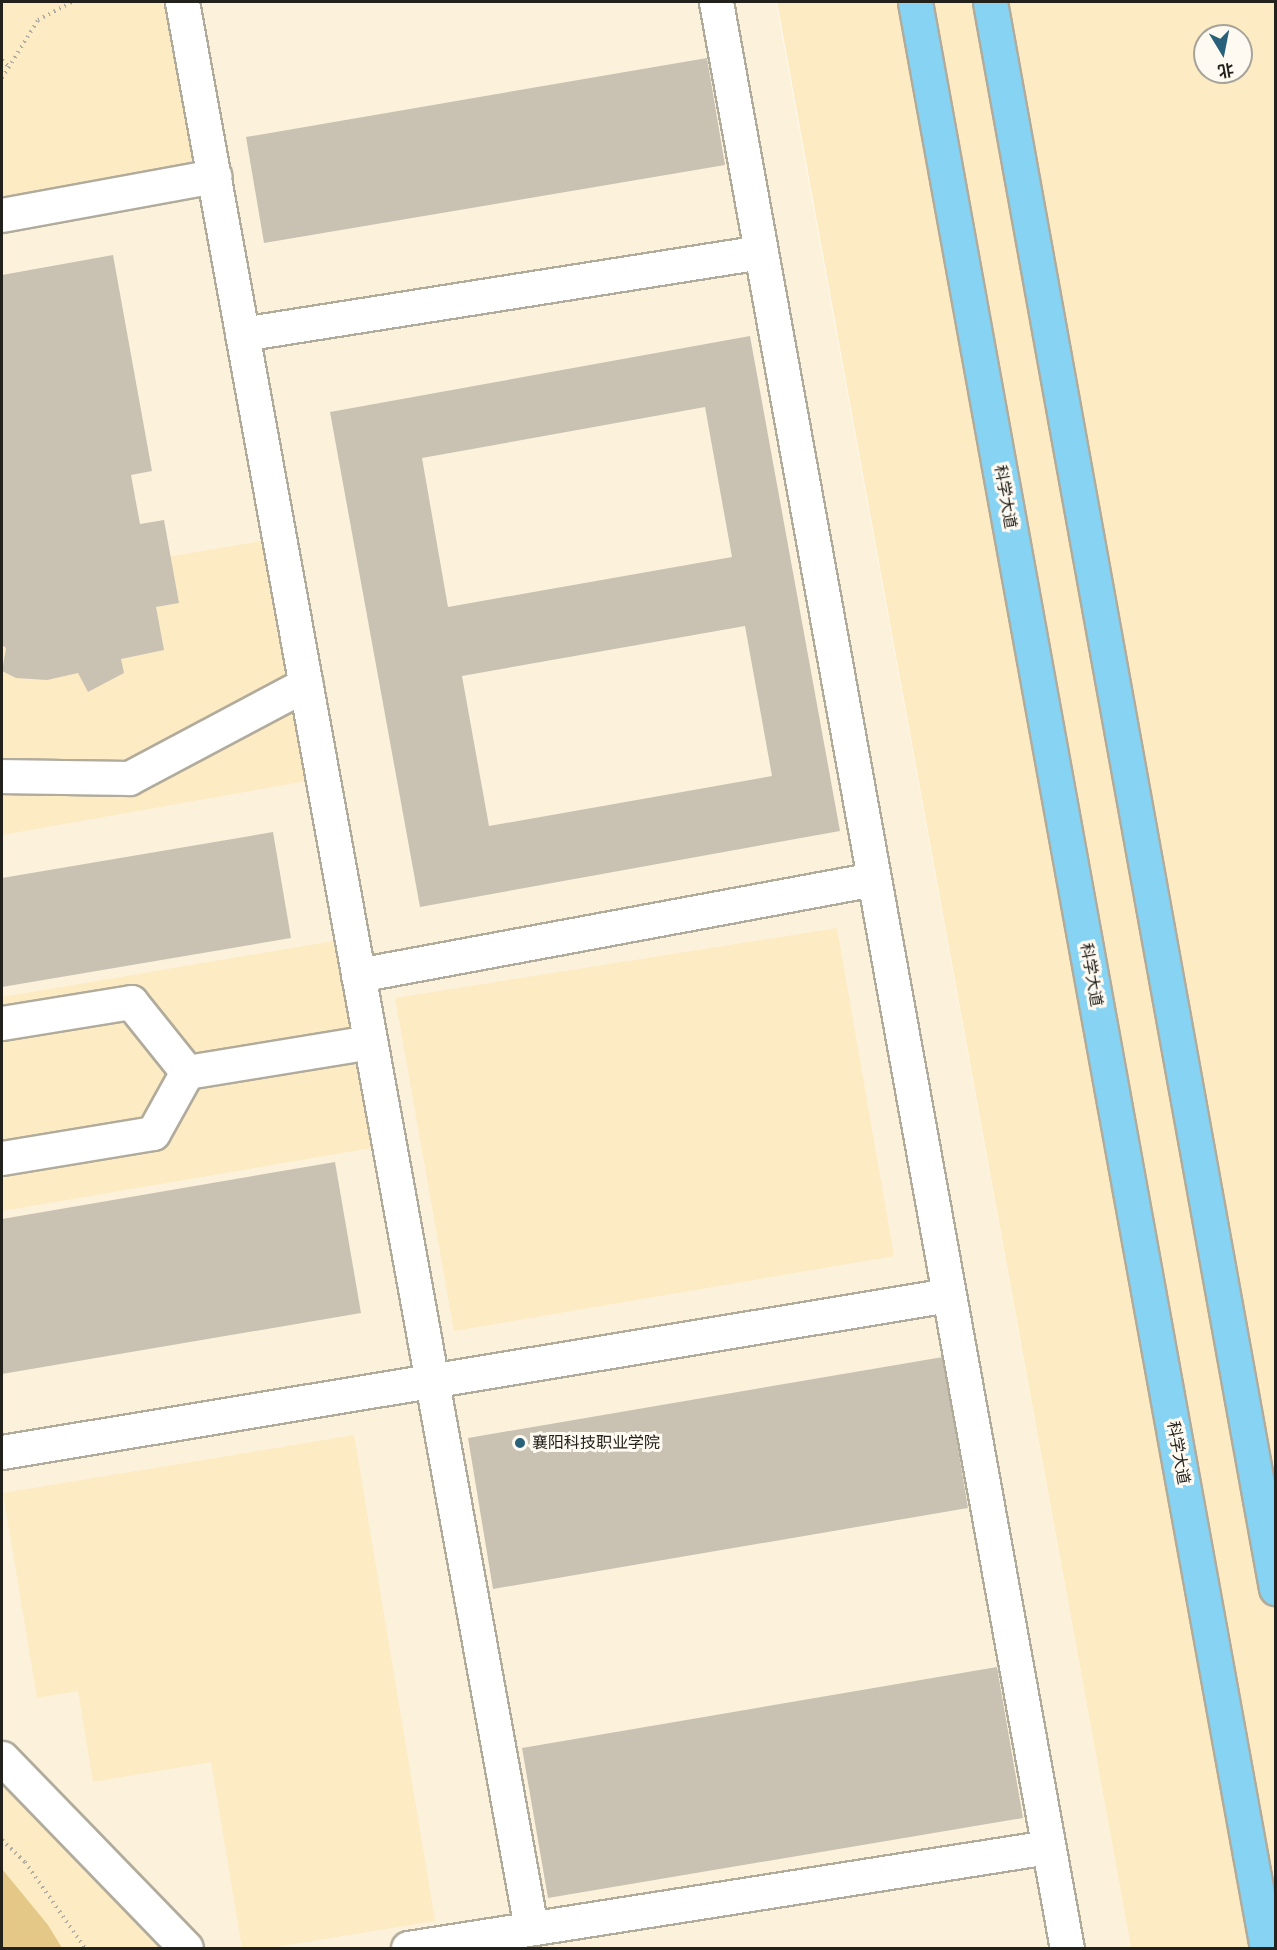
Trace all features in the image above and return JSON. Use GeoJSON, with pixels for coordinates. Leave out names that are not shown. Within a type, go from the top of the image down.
{"type":"FeatureCollection","features":[{"type":"Feature","properties":{"kind":"main road","name":"科学大道"},"geometry":{"type":"LineString","coordinates":[[915,2],[1267,1948]]}},
{"type":"Feature","properties":{"kind":"main road"},"geometry":{"type":"LineString","coordinates":[[990,2],[1275,1588]]}},
{"type":"Feature","properties":{"kind":"lane"},"geometry":{"type":"LineString","coordinates":[[182,2],[531,1928]]}},
{"type":"Feature","properties":{"kind":"lane"},"geometry":{"type":"LineString","coordinates":[[716,2],[1067,1948]]}},
{"type":"Feature","properties":{"kind":"lane"},"geometry":{"type":"LineString","coordinates":[[2,215],[214,176]]}},
{"type":"Feature","properties":{"kind":"lane"},"geometry":{"type":"LineString","coordinates":[[242,334],[761,252]]}},
{"type":"Feature","properties":{"kind":"lane"},"geometry":{"type":"LineString","coordinates":[[2,776],[129,778],[306,684]]}},
{"type":"Feature","properties":{"kind":"lane"},"geometry":{"type":"LineString","coordinates":[[358,975],[874,879]]}},
{"type":"Feature","properties":{"kind":"lane"},"geometry":{"type":"LineString","coordinates":[[2,1023],[131,1002],[187,1072]]}},
{"type":"Feature","properties":{"kind":"lane"},"geometry":{"type":"LineString","coordinates":[[187,1072],[370,1042]]}},
{"type":"Feature","properties":{"kind":"lane"},"geometry":{"type":"LineString","coordinates":[[2,1158],[153,1133],[187,1072]]}},
{"type":"Feature","properties":{"kind":"lane"},"geometry":{"type":"LineString","coordinates":[[2,1452],[948,1295]]}},
{"type":"Feature","properties":{"kind":"lane"},"geometry":{"type":"LineString","coordinates":[[2,1758],[186,1948]]}},
{"type":"Feature","properties":{"kind":"lane"},"geometry":{"type":"LineString","coordinates":[[408,1948],[1048,1847]]}},
{"type":"Feature","properties":{"kind":"path"},"geometry":{"type":"LineString","coordinates":[[2,78],[38,20],[72,2]]}},
{"type":"Feature","properties":{"kind":"path"},"geometry":{"type":"LineString","coordinates":[[2,60],[10,68]]}},
{"type":"Feature","properties":{"kind":"path"},"geometry":{"type":"LineString","coordinates":[[2,1840],[26,1862],[85,1948]]}},
{"type":"Feature","properties":{"kind":"shaded area","name":"襄阳科技职业学院"},"geometry":{"type":"Polygon","coordinates":[[[2,2],[776,2],[1131,1948],[2,1948],[2,2]]]}},
{"type":"Feature","properties":{"kind":"shaded area"},"geometry":{"type":"Polygon","coordinates":[[[2,2],[182,2],[214,176],[2,215],[2,2]]]}},
{"type":"Feature","properties":{"kind":"shaded area"},"geometry":{"type":"Polygon","coordinates":[[[777,2],[1275,2],[1275,1948],[1131,1948],[777,2]]]}},
{"type":"Feature","properties":{"kind":"shaded area"},"geometry":{"type":"Polygon","coordinates":[[[279,538],[323,778],[2,835],[2,585],[279,538]]]}},
{"type":"Feature","properties":{"kind":"shaded area"},"geometry":{"type":"Polygon","coordinates":[[[837,928],[894,1256],[454,1331],[395,998],[837,928]]]}},
{"type":"Feature","properties":{"kind":"shaded area"},"geometry":{"type":"Polygon","coordinates":[[[351,938],[389,1145],[2,1211],[2,997],[351,938]]]}},
{"type":"Feature","properties":{"kind":"shaded area"},"geometry":{"type":"Polygon","coordinates":[[[354,1435],[435,1921],[269,1948],[242,1948],[211,1762],[93,1782],[78,1691],[37,1698],[3,1493],[354,1435]]]}},
{"type":"Feature","properties":{"kind":"shaded area"},"geometry":{"type":"Polygon","coordinates":[[[2,1758],[186,1948],[2,1948],[2,1758]]]}},
{"type":"Feature","properties":{"kind":"shaded area"},"geometry":{"type":"Polygon","coordinates":[[[2,1869],[48,1925],[62,1948],[2,1948],[2,1869]]]}},
{"type":"Feature","properties":{"kind":"building"},"geometry":{"type":"Polygon","coordinates":[[[707,58],[725,165],[264,243],[246,137],[707,58]]]}},
{"type":"Feature","properties":{"kind":"building"},"geometry":{"type":"Polygon","coordinates":[[[113,255],[152,471],[131,475],[140,524],[164,520],[179,603],[156,607],[164,650],[121,659],[124,673],[88,692],[78,673],[47,680],[16,678],[2,671],[6,648],[2,645],[2,275],[113,255]]]}},
{"type":"Feature","properties":{"kind":"building"},"geometry":{"type":"Polygon","coordinates":[[[750,336],[840,831],[420,907],[330,412],[750,336]],[[705,407],[422,458],[448,607],[732,557],[705,407]],[[745,626],[462,676],[489,826],[772,776],[745,626]]]}},
{"type":"Feature","properties":{"kind":"building"},"geometry":{"type":"Polygon","coordinates":[[[273,832],[291,938],[2,987],[2,878],[273,832]]]}},
{"type":"Feature","properties":{"kind":"building"},"geometry":{"type":"Polygon","coordinates":[[[335,1162],[361,1313],[2,1374],[2,1219],[335,1162]]]}},
{"type":"Feature","properties":{"kind":"building"},"geometry":{"type":"Polygon","coordinates":[[[943,1357],[968,1508],[493,1589],[468,1438],[943,1357]]]}},
{"type":"Feature","properties":{"kind":"building"},"geometry":{"type":"Polygon","coordinates":[[[997,1667],[1023,1818],[548,1898],[522,1748],[997,1667]]]}},
{"type":"Feature","properties":{"kind":"place","name":"襄阳科技职业学院"},"geometry":{"type":"Point","coordinates":[520,1443]}}]}
